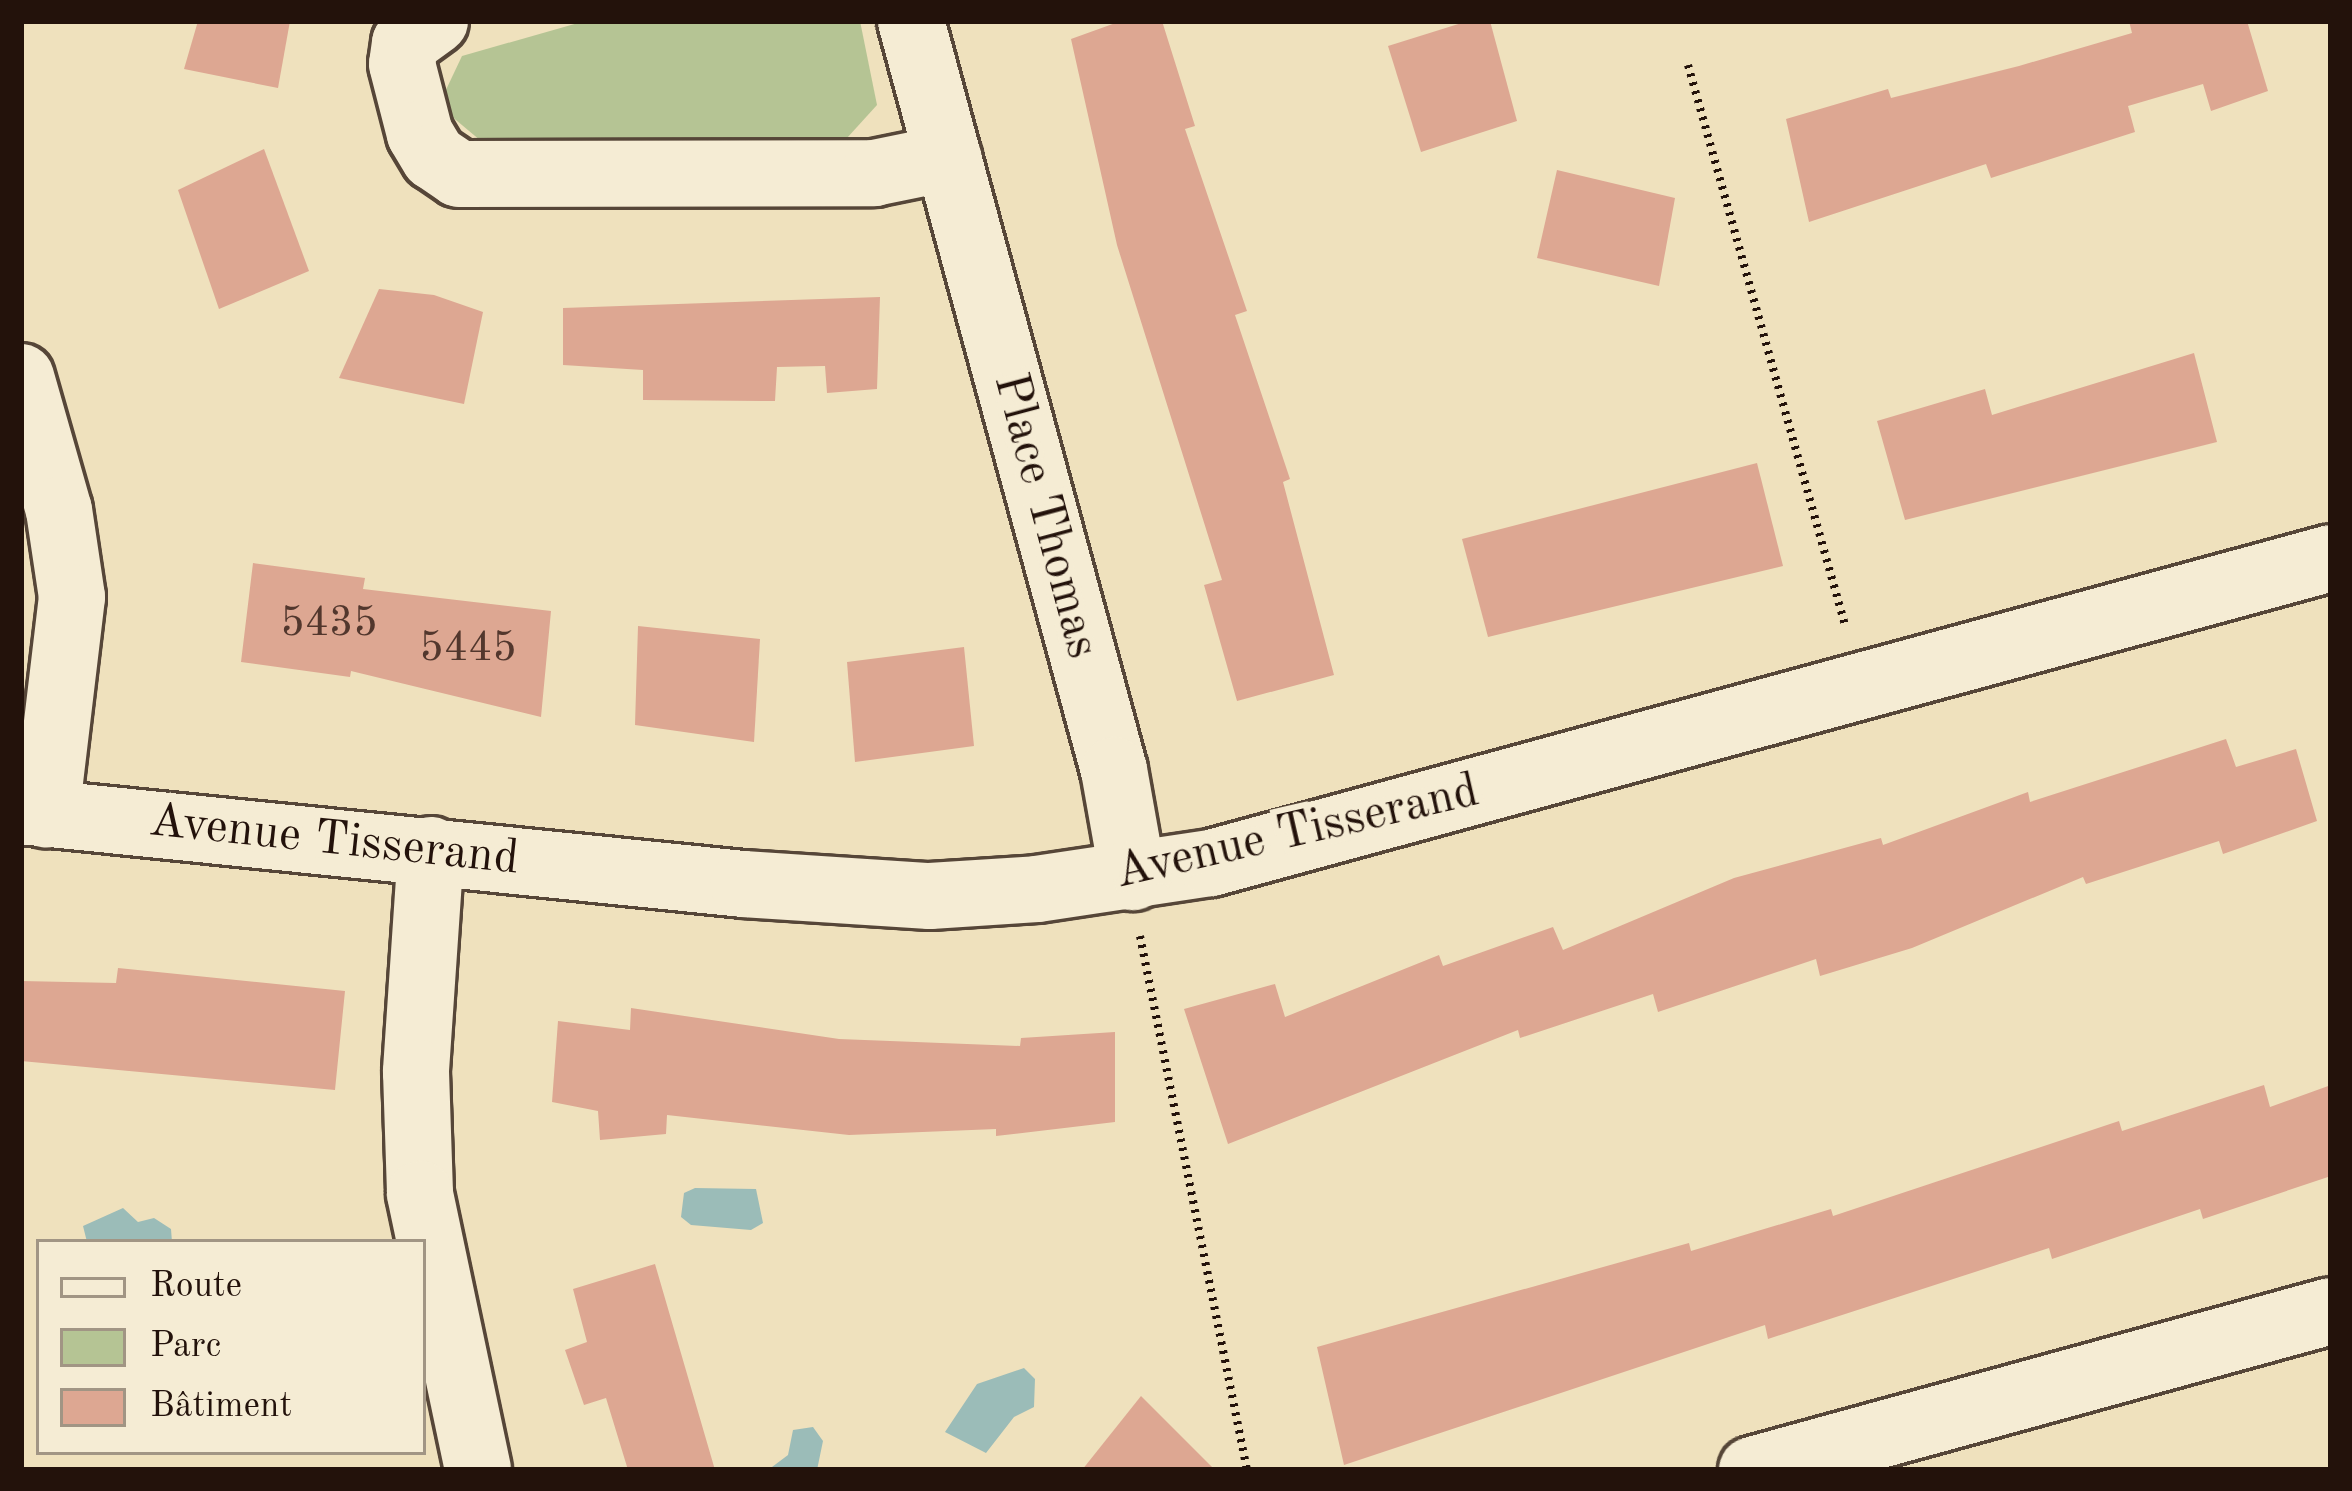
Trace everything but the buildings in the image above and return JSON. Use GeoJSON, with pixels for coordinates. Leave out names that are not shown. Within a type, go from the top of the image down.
{"type":"FeatureCollection","features":[{"type":"Feature","properties":{"kind":"street"},"geometry":{"type":"LineString","coordinates":[[435,21],[405,44],[402,64],[420,134],[434,158],[459,174],[874,172],[948,158]]}},
{"type":"Feature","properties":{"kind":"street","name":"Place Thomas"},"geometry":{"type":"LineString","coordinates":[[911,21],[1114,770],[1135,899]]}},
{"type":"Feature","properties":{"kind":"street"},"geometry":{"type":"LineString","coordinates":[[21,377],[59,509],[46,596],[33,812]]}},
{"type":"Feature","properties":{"kind":"street","name":"Avenue Tisserand"},"geometry":{"type":"LineString","coordinates":[[33,812],[930,896],[1135,899],[1256,852],[2331,558]]}},
{"type":"Feature","properties":{"kind":"street"},"geometry":{"type":"LineString","coordinates":[[430,850],[416,1072],[420,1194],[478,1470]]}},
{"type":"Feature","properties":{"kind":"street"},"geometry":{"type":"LineString","coordinates":[[1752,1470],[2331,1311]]}},
{"type":"Feature","properties":{"kind":"path"},"geometry":{"type":"LineString","coordinates":[[1688,65],[1847,633]]}},
{"type":"Feature","properties":{"kind":"path"},"geometry":{"type":"LineString","coordinates":[[1135,899],[1247,1470]]}},
{"type":"Feature","properties":{"kind":"green space"},"geometry":{"type":"Polygon","coordinates":[[[585,21],[860,21],[877,105],[847,138],[822,140],[505,144],[481,141],[450,115],[444,94],[462,56],[585,21]]]}},
{"type":"Feature","properties":{"kind":"water"},"geometry":{"type":"Polygon","coordinates":[[[695,1188],[756,1189],[763,1223],[751,1230],[691,1225],[681,1217],[684,1193],[695,1188]]]}},
{"type":"Feature","properties":{"kind":"water"},"geometry":{"type":"Polygon","coordinates":[[[123,1208],[138,1222],[154,1218],[171,1229],[172,1239],[86,1239],[83,1226],[123,1208]]]}},
{"type":"Feature","properties":{"kind":"water"},"geometry":{"type":"Polygon","coordinates":[[[1024,1368],[1035,1379],[1034,1407],[1014,1417],[986,1453],[945,1432],[977,1384],[1024,1368]]]}},
{"type":"Feature","properties":{"kind":"water"},"geometry":{"type":"Polygon","coordinates":[[[813,1427],[823,1441],[817,1470],[768,1470],[788,1455],[793,1430],[813,1427]]]}}]}
